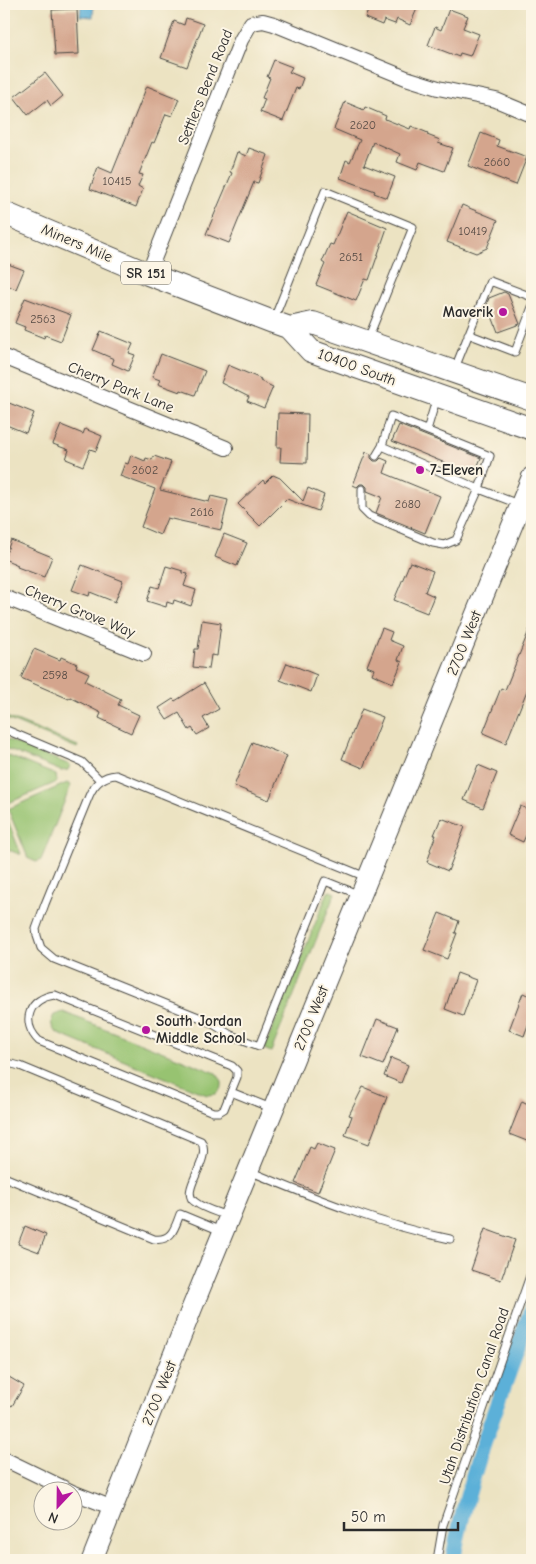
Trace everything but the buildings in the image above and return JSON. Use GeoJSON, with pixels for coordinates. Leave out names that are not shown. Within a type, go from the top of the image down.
{"type":"FeatureCollection","features":[{"type":"Feature","properties":{"kind":"main road","name":"Miners Mile"},"geometry":{"type":"LineString","coordinates":[[4,212],[148,274],[281,325]]}},
{"type":"Feature","properties":{"kind":"main road","name":"10400 South"},"geometry":{"type":"LineString","coordinates":[[281,325],[313,324],[532,398]]}},
{"type":"Feature","properties":{"kind":"main road","name":"10400 South"},"geometry":{"type":"LineString","coordinates":[[281,325],[311,351],[532,429]]}},
{"type":"Feature","properties":{"kind":"main road","name":"2700 West"},"geometry":{"type":"LineString","coordinates":[[92,1560],[248,1171],[532,477]]}},
{"type":"Feature","properties":{"kind":"street","name":"Settlers Bend Road"},"geometry":{"type":"LineString","coordinates":[[148,274],[240,40],[251,23],[263,22],[274,24],[414,80],[438,88],[496,100],[532,115]]}},
{"type":"Feature","properties":{"kind":"street","name":"Cherry Park Lane"},"geometry":{"type":"LineString","coordinates":[[4,357],[226,448]]}},
{"type":"Feature","properties":{"kind":"street","name":"Cherry Grove Way"},"geometry":{"type":"LineString","coordinates":[[4,598],[144,654]]}},
{"type":"Feature","properties":{"kind":"street"},"geometry":{"type":"LineString","coordinates":[[4,1459],[51,1482]]}},
{"type":"Feature","properties":{"kind":"street"},"geometry":{"type":"LineString","coordinates":[[82,1496],[114,1508]]}},
{"type":"Feature","properties":{"kind":"lane"},"geometry":{"type":"LineString","coordinates":[[281,325],[325,191],[413,227],[367,342]]}},
{"type":"Feature","properties":{"kind":"lane"},"geometry":{"type":"LineString","coordinates":[[454,371],[490,281],[532,297]]}},
{"type":"Feature","properties":{"kind":"lane"},"geometry":{"type":"LineString","coordinates":[[468,334],[515,352],[532,307]]}},
{"type":"Feature","properties":{"kind":"lane"},"geometry":{"type":"LineString","coordinates":[[427,430],[438,396]]}},
{"type":"Feature","properties":{"kind":"lane"},"geometry":{"type":"LineString","coordinates":[[362,489],[362,509],[369,516],[444,545],[456,540],[479,489],[490,456],[391,416],[382,446],[376,456]]}},
{"type":"Feature","properties":{"kind":"lane"},"geometry":{"type":"LineString","coordinates":[[382,446],[520,506]]}},
{"type":"Feature","properties":{"kind":"lane"},"geometry":{"type":"LineString","coordinates":[[4,729],[82,762],[100,780]]}},
{"type":"Feature","properties":{"kind":"lane"},"geometry":{"type":"LineString","coordinates":[[116,775],[365,887],[325,881],[259,1046],[231,1035],[206,1020],[54,959],[46,954],[38,943],[36,929],[38,922],[89,796],[94,786],[108,776],[116,775]]}},
{"type":"Feature","properties":{"kind":"lane"},"geometry":{"type":"LineString","coordinates":[[55,995],[232,1066],[237,1074],[231,1092],[224,1109],[216,1113],[54,1048],[39,1041],[34,1036],[29,1024],[31,1010],[41,999],[55,995]]}},
{"type":"Feature","properties":{"kind":"lane"},"geometry":{"type":"LineString","coordinates":[[4,1064],[20,1066],[197,1139],[204,1146],[205,1150],[190,1190],[190,1198],[227,1224]]}},
{"type":"Feature","properties":{"kind":"lane"},"geometry":{"type":"LineString","coordinates":[[231,1092],[274,1109]]}},
{"type":"Feature","properties":{"kind":"lane"},"geometry":{"type":"LineString","coordinates":[[248,1171],[322,1201],[423,1233],[450,1239]]}},
{"type":"Feature","properties":{"kind":"lane"},"geometry":{"type":"LineString","coordinates":[[4,1178],[154,1239],[165,1239],[170,1236],[180,1214],[227,1224]]}},
{"type":"Feature","properties":{"kind":"lane","name":"Utah Distribution Canal Road"},"geometry":{"type":"LineString","coordinates":[[437,1560],[443,1525],[532,1270]]}},
{"type":"Feature","properties":{"kind":"green space"},"geometry":{"type":"Polygon","coordinates":[[[4,716],[78,746],[77,748],[4,718],[4,716]]]}},
{"type":"Feature","properties":{"kind":"green space"},"geometry":{"type":"Polygon","coordinates":[[[4,738],[70,765],[68,770],[61,771],[4,748],[4,738]]]}},
{"type":"Feature","properties":{"kind":"green space"},"geometry":{"type":"Polygon","coordinates":[[[4,754],[56,775],[57,782],[6,804],[4,799],[4,754]]]}},
{"type":"Feature","properties":{"kind":"green space"},"geometry":{"type":"Polygon","coordinates":[[[67,783],[71,785],[41,860],[36,862],[28,858],[8,809],[67,783]]]}},
{"type":"Feature","properties":{"kind":"green space"},"geometry":{"type":"Polygon","coordinates":[[[4,811],[21,854],[4,848],[4,811]]]}},
{"type":"Feature","properties":{"kind":"green space"},"geometry":{"type":"Polygon","coordinates":[[[330,891],[335,893],[271,1052],[264,1049],[330,891]]]}},
{"type":"Feature","properties":{"kind":"green space"},"geometry":{"type":"Polygon","coordinates":[[[63,1012],[216,1073],[222,1081],[222,1087],[216,1094],[207,1095],[59,1034],[53,1028],[52,1021],[54,1015],[63,1012]]]}},
{"type":"Feature","properties":{"kind":"water"},"geometry":{"type":"Polygon","coordinates":[[[81,4],[94,4],[93,17],[80,16],[81,4]]]}},
{"type":"Feature","properties":{"kind":"waterway"},"geometry":{"type":"LineString","coordinates":[[453,1560],[477,1464],[532,1308]]}},
{"type":"Feature","properties":{"kind":"place","name":"Maverik"},"geometry":{"type":"Point","coordinates":[503,312]}},
{"type":"Feature","properties":{"kind":"place","name":"7-Eleven"},"geometry":{"type":"Point","coordinates":[420,470]}},
{"type":"Feature","properties":{"kind":"place","name":"South Jordan Middle School"},"geometry":{"type":"Point","coordinates":[146,1030]}}]}
